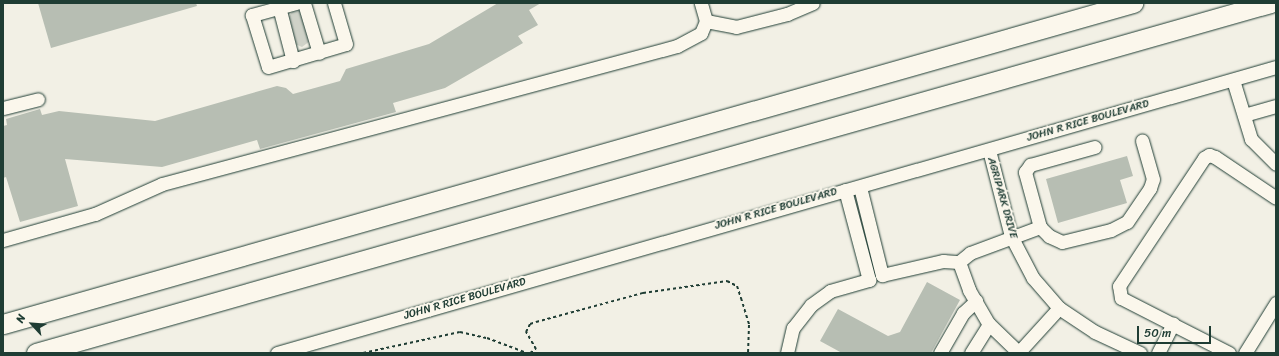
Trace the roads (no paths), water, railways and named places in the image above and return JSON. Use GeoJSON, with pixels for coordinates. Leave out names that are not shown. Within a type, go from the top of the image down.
{"type":"FeatureCollection","features":[{"type":"Feature","properties":{"kind":"highway"},"geometry":{"type":"LineString","coordinates":[[3,324],[1133,3]]}},
{"type":"Feature","properties":{"kind":"highway"},"geometry":{"type":"LineString","coordinates":[[36,353],[1270,3]]}},
{"type":"Feature","properties":{"kind":"street"},"geometry":{"type":"LineString","coordinates":[[296,3],[278,5],[252,15],[268,67],[293,61],[346,44],[334,3]]}},
{"type":"Feature","properties":{"kind":"street"},"geometry":{"type":"LineString","coordinates":[[304,3],[319,53]]}},
{"type":"Feature","properties":{"kind":"street"},"geometry":{"type":"LineString","coordinates":[[3,240],[95,214],[162,184],[677,46],[701,33],[706,20],[701,3]]}},
{"type":"Feature","properties":{"kind":"street"},"geometry":{"type":"LineString","coordinates":[[706,20],[736,27],[787,14],[813,3]]}},
{"type":"Feature","properties":{"kind":"street"},"geometry":{"type":"LineString","coordinates":[[278,5],[293,61]]}},
{"type":"Feature","properties":{"kind":"street","name":"JOHN R RICE BOULEVARD"},"geometry":{"type":"LineString","coordinates":[[277,353],[1276,67]]}},
{"type":"Feature","properties":{"kind":"street"},"geometry":{"type":"LineString","coordinates":[[1233,80],[1251,139],[1276,164]]}},
{"type":"Feature","properties":{"kind":"street"},"geometry":{"type":"LineString","coordinates":[[3,108],[38,99]]}},
{"type":"Feature","properties":{"kind":"street"},"geometry":{"type":"LineString","coordinates":[[1244,115],[1276,106]]}},
{"type":"Feature","properties":{"kind":"street"},"geometry":{"type":"LineString","coordinates":[[1095,146],[1030,165],[1025,172],[1040,227],[1049,236],[1062,242],[1111,230],[1127,222],[1150,188],[1153,179],[1142,141]]}},
{"type":"Feature","properties":{"kind":"street","name":"AGRIPARK DRIVE"},"geometry":{"type":"LineString","coordinates":[[989,150],[1011,236],[1033,278],[1059,308],[1095,332],[1140,353]]}},
{"type":"Feature","properties":{"kind":"street"},"geometry":{"type":"LineString","coordinates":[[1228,353],[1121,298],[1119,286],[1204,158],[1209,155],[1215,157],[1276,198]]}},
{"type":"Feature","properties":{"kind":"street"},"geometry":{"type":"LineString","coordinates":[[860,187],[882,275],[944,261],[959,262],[970,253],[1011,236],[1040,227]]}},
{"type":"Feature","properties":{"kind":"street"},"geometry":{"type":"LineString","coordinates":[[787,353],[794,328],[810,304],[830,291],[869,280],[845,190]]}},
{"type":"Feature","properties":{"kind":"street"},"geometry":{"type":"LineString","coordinates":[[959,262],[976,301],[989,324],[1018,353],[1059,308]]}},
{"type":"Feature","properties":{"kind":"street"},"geometry":{"type":"LineString","coordinates":[[940,353],[963,313],[976,301]]}},
{"type":"Feature","properties":{"kind":"street"},"geometry":{"type":"LineString","coordinates":[[1245,353],[1276,303]]}},
{"type":"Feature","properties":{"kind":"street"},"geometry":{"type":"LineString","coordinates":[[971,353],[989,324]]}},
{"type":"Feature","properties":{"kind":"street"},"geometry":{"type":"LineString","coordinates":[[1158,353],[1173,324]]}}]}
